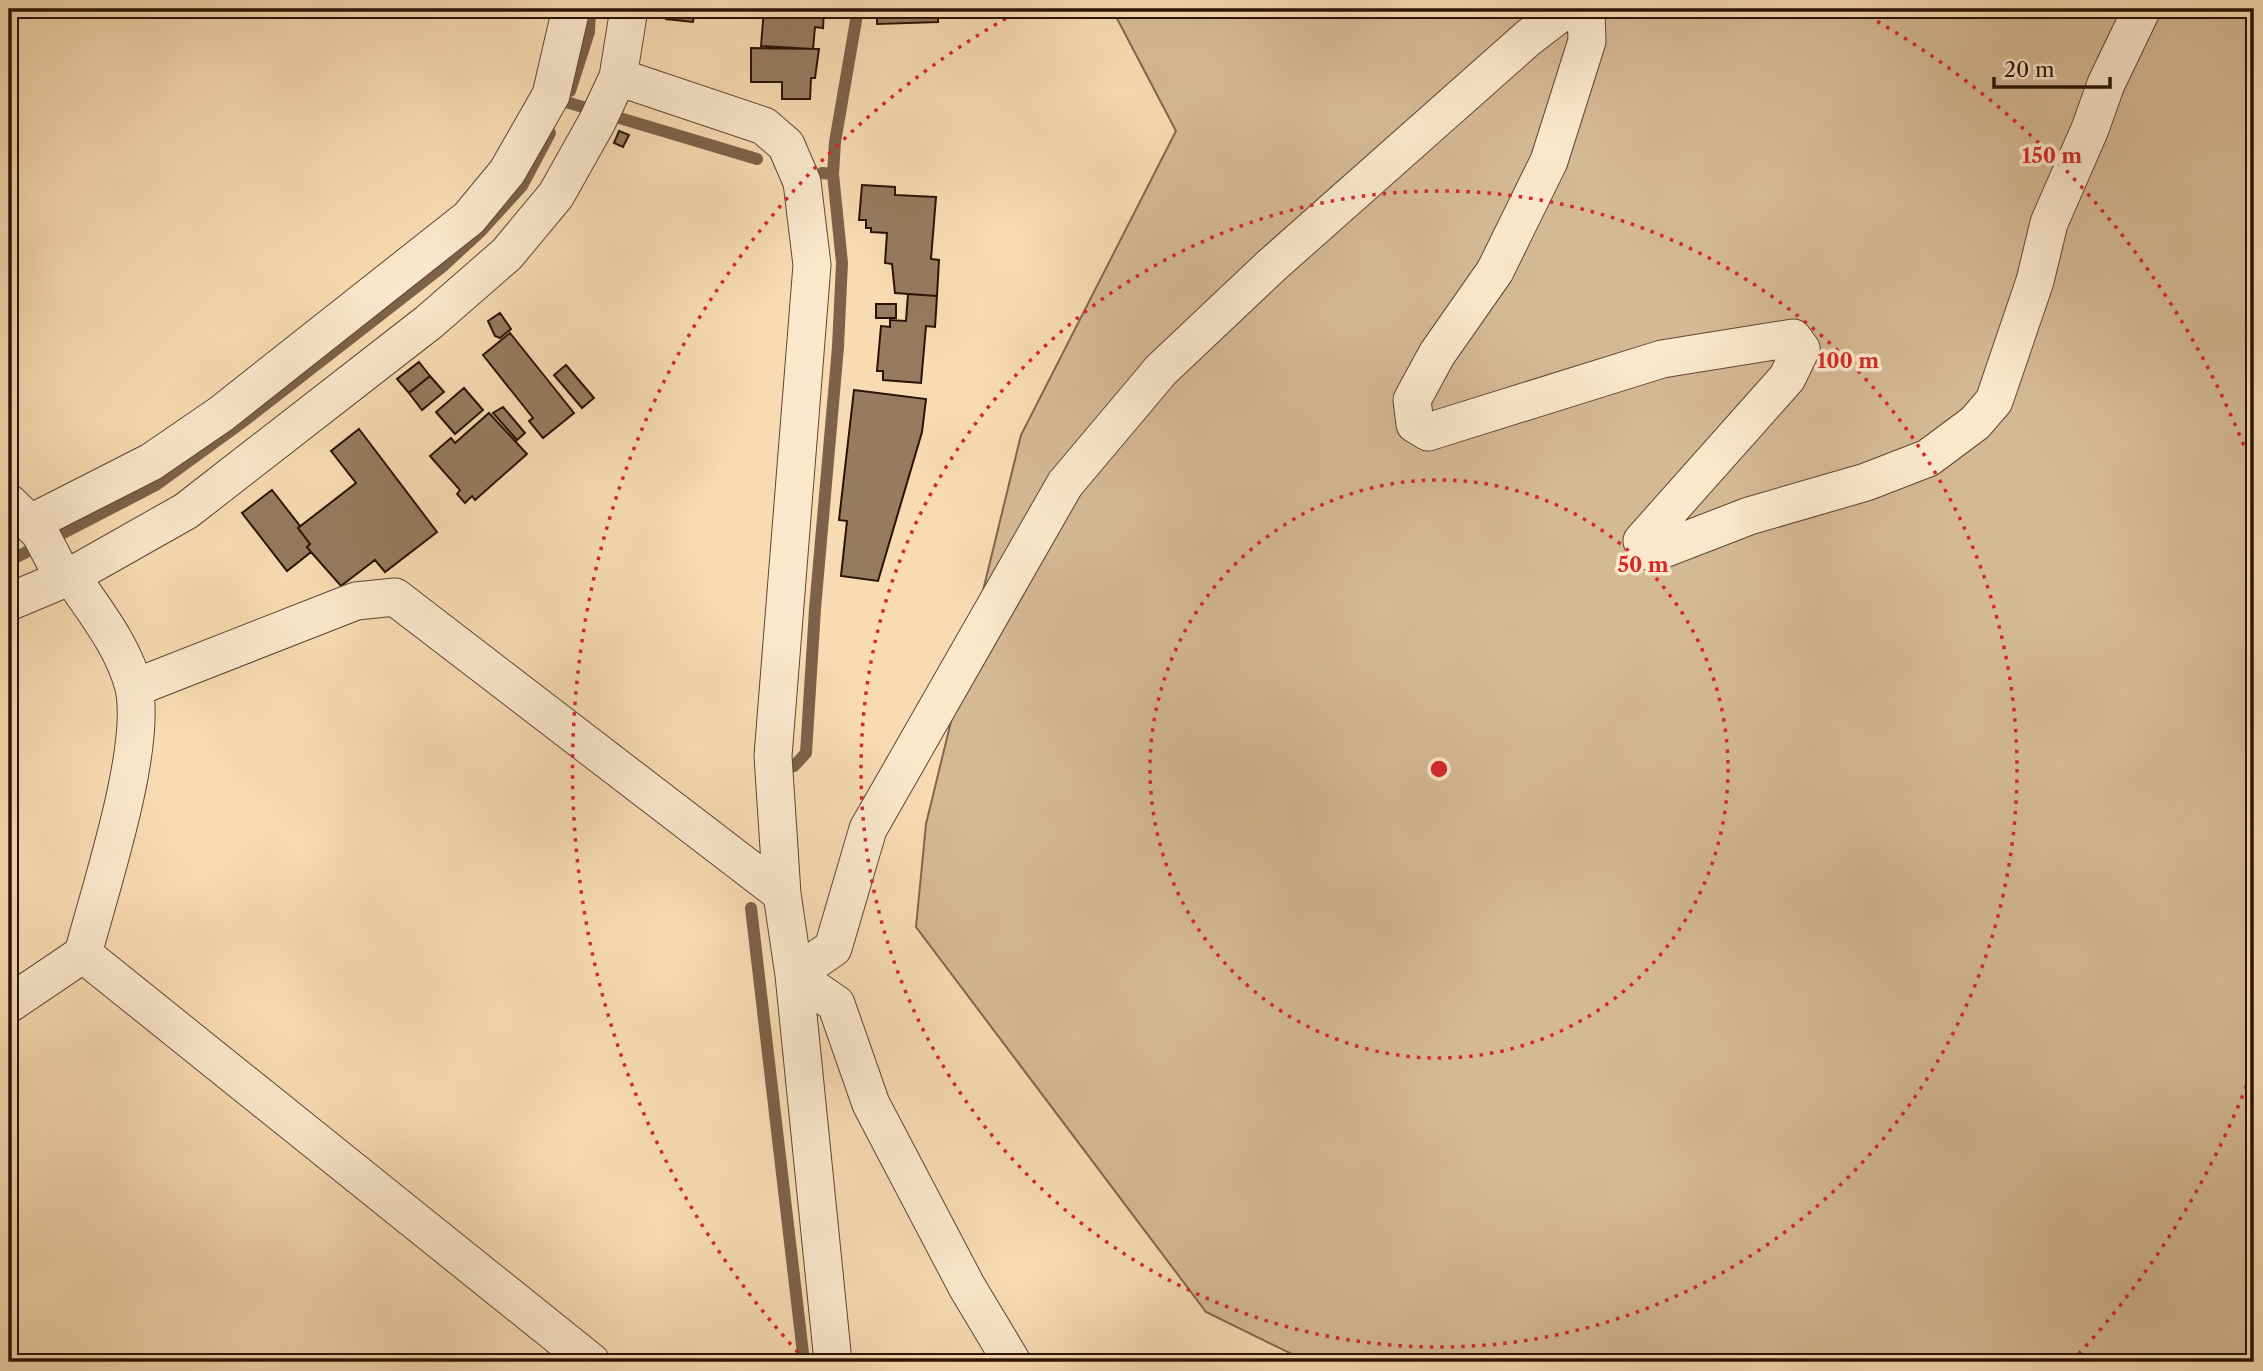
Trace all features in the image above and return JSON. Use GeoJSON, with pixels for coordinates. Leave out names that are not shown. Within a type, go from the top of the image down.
{"type":"FeatureCollection","features":[{"type":"Feature","properties":{"kind":"street"},"geometry":{"type":"LineString","coordinates":[[9,602],[45,546],[151,462],[221,414],[469,218],[507,172],[551,95],[571,9]]}},
{"type":"Feature","properties":{"kind":"street"},"geometry":{"type":"LineString","coordinates":[[45,546],[186,511],[478,281],[507,254],[556,195],[607,101],[629,9]]}},
{"type":"Feature","properties":{"kind":"street"},"geometry":{"type":"LineString","coordinates":[[794,975],[833,948],[868,829],[1065,484],[1161,370],[1271,267],[1528,38],[1566,9]]}},
{"type":"Feature","properties":{"kind":"street"},"geometry":{"type":"LineString","coordinates":[[1581,9],[1586,13],[1587,41],[1549,161],[1495,271],[1437,354],[1412,400],[1415,424],[1428,432],[1662,359],[1793,338],[1801,349],[1787,378],[1642,541],[1648,551],[1661,550],[1749,516],[1878,478],[1928,458],[1975,423],[1994,401],[2035,281],[2049,223],[2090,129],[2106,84],[2142,9]]}},
{"type":"Feature","properties":{"kind":"street"},"geometry":{"type":"LineString","coordinates":[[607,101],[764,126],[786,145],[802,182],[812,265],[773,756],[782,894],[794,975],[833,1362]]}},
{"type":"Feature","properties":{"kind":"street"},"geometry":{"type":"LineString","coordinates":[[9,1004],[83,954],[128,778],[135,733],[134,688],[111,635],[45,546]]}},
{"type":"Feature","properties":{"kind":"street"},"geometry":{"type":"LineString","coordinates":[[134,688],[356,601],[395,597],[782,894]]}},
{"type":"Feature","properties":{"kind":"street"},"geometry":{"type":"LineString","coordinates":[[83,954],[591,1362]]}},
{"type":"Feature","properties":{"kind":"street"},"geometry":{"type":"LineString","coordinates":[[794,975],[836,1004],[871,1104],[967,1287],[1012,1362]]}},
{"type":"Feature","properties":{"kind":"shaded area"},"geometry":{"type":"Polygon","coordinates":[[[1112,9],[2254,9],[2254,1362],[1308,1362],[1206,1312],[916,927],[926,824],[1021,435],[1176,131],[1112,9]]]}},
{"type":"Feature","properties":{"kind":"building"},"geometry":{"type":"Polygon","coordinates":[[[667,9],[695,9],[693,22],[666,19],[667,9]]]}},
{"type":"Feature","properties":{"kind":"building"},"geometry":{"type":"Polygon","coordinates":[[[710,9],[724,9],[723,18],[709,17],[710,9]]]}},
{"type":"Feature","properties":{"kind":"building"},"geometry":{"type":"Polygon","coordinates":[[[764,9],[824,9],[823,28],[815,27],[813,49],[761,46],[764,9]]]}},
{"type":"Feature","properties":{"kind":"building"},"geometry":{"type":"Polygon","coordinates":[[[877,9],[938,9],[938,22],[877,24],[877,9]]]}},
{"type":"Feature","properties":{"kind":"building"},"geometry":{"type":"Polygon","coordinates":[[[751,48],[819,49],[815,78],[811,78],[810,99],[782,99],[782,82],[751,82],[751,48]]]}},
{"type":"Feature","properties":{"kind":"building"},"geometry":{"type":"Polygon","coordinates":[[[619,131],[629,135],[623,147],[614,143],[619,131]]]}},
{"type":"Feature","properties":{"kind":"building"},"geometry":{"type":"Polygon","coordinates":[[[862,185],[895,187],[895,195],[936,197],[931,259],[939,260],[937,296],[895,293],[892,264],[885,263],[887,233],[871,232],[871,228],[866,228],[866,220],[859,220],[862,185]]]}},
{"type":"Feature","properties":{"kind":"building"},"geometry":{"type":"Polygon","coordinates":[[[908,294],[937,296],[935,327],[926,326],[921,383],[883,380],[883,371],[877,371],[881,326],[890,327],[890,320],[906,321],[908,294]]]}},
{"type":"Feature","properties":{"kind":"building"},"geometry":{"type":"Polygon","coordinates":[[[876,304],[896,304],[896,318],[876,318],[876,304]]]}},
{"type":"Feature","properties":{"kind":"building"},"geometry":{"type":"Polygon","coordinates":[[[500,313],[511,329],[500,338],[495,336],[488,321],[500,313]]]}},
{"type":"Feature","properties":{"kind":"building"},"geometry":{"type":"Polygon","coordinates":[[[510,333],[574,413],[543,438],[529,421],[533,418],[483,355],[510,333]]]}},
{"type":"Feature","properties":{"kind":"building"},"geometry":{"type":"Polygon","coordinates":[[[419,362],[430,376],[409,393],[397,379],[419,362]]]}},
{"type":"Feature","properties":{"kind":"building"},"geometry":{"type":"Polygon","coordinates":[[[566,365],[594,398],[582,408],[554,375],[566,365]]]}},
{"type":"Feature","properties":{"kind":"building"},"geometry":{"type":"Polygon","coordinates":[[[430,376],[444,392],[422,410],[409,393],[430,376]]]}},
{"type":"Feature","properties":{"kind":"building"},"geometry":{"type":"Polygon","coordinates":[[[464,388],[483,410],[455,434],[436,412],[464,388]]]}},
{"type":"Feature","properties":{"kind":"building"},"geometry":{"type":"Polygon","coordinates":[[[854,390],[926,399],[922,432],[878,581],[841,576],[847,521],[839,520],[854,390]]]}},
{"type":"Feature","properties":{"kind":"building"},"geometry":{"type":"Polygon","coordinates":[[[503,407],[525,433],[517,440],[493,413],[503,407]]]}},
{"type":"Feature","properties":{"kind":"building"},"geometry":{"type":"Polygon","coordinates":[[[489,413],[527,454],[475,500],[472,496],[465,503],[457,494],[460,490],[430,456],[451,438],[455,443],[489,413]]]}},
{"type":"Feature","properties":{"kind":"building"},"geometry":{"type":"Polygon","coordinates":[[[359,429],[437,532],[385,572],[375,560],[341,586],[307,547],[310,544],[298,528],[356,483],[331,451],[359,429]]]}},
{"type":"Feature","properties":{"kind":"building"},"geometry":{"type":"Polygon","coordinates":[[[272,490],[300,526],[298,528],[310,544],[307,547],[311,552],[287,571],[242,513],[272,490]]]}},
{"type":"Feature","properties":{"kind":"waterway"},"geometry":{"type":"LineString","coordinates":[[570,91],[589,32],[590,9]]}},
{"type":"Feature","properties":{"kind":"waterway"},"geometry":{"type":"LineString","coordinates":[[833,174],[835,142],[858,9]]}},
{"type":"Feature","properties":{"kind":"waterway"},"geometry":{"type":"LineString","coordinates":[[566,102],[757,159]]}},
{"type":"Feature","properties":{"kind":"waterway"},"geometry":{"type":"LineString","coordinates":[[9,561],[156,485],[240,424],[442,267],[481,231],[522,186],[550,133]]}},
{"type":"Feature","properties":{"kind":"waterway"},"geometry":{"type":"LineString","coordinates":[[794,766],[806,753],[815,609],[838,347],[842,263],[833,174],[822,173]]}},
{"type":"Feature","properties":{"kind":"waterway"},"geometry":{"type":"LineString","coordinates":[[751,908],[804,1362]]}}]}
